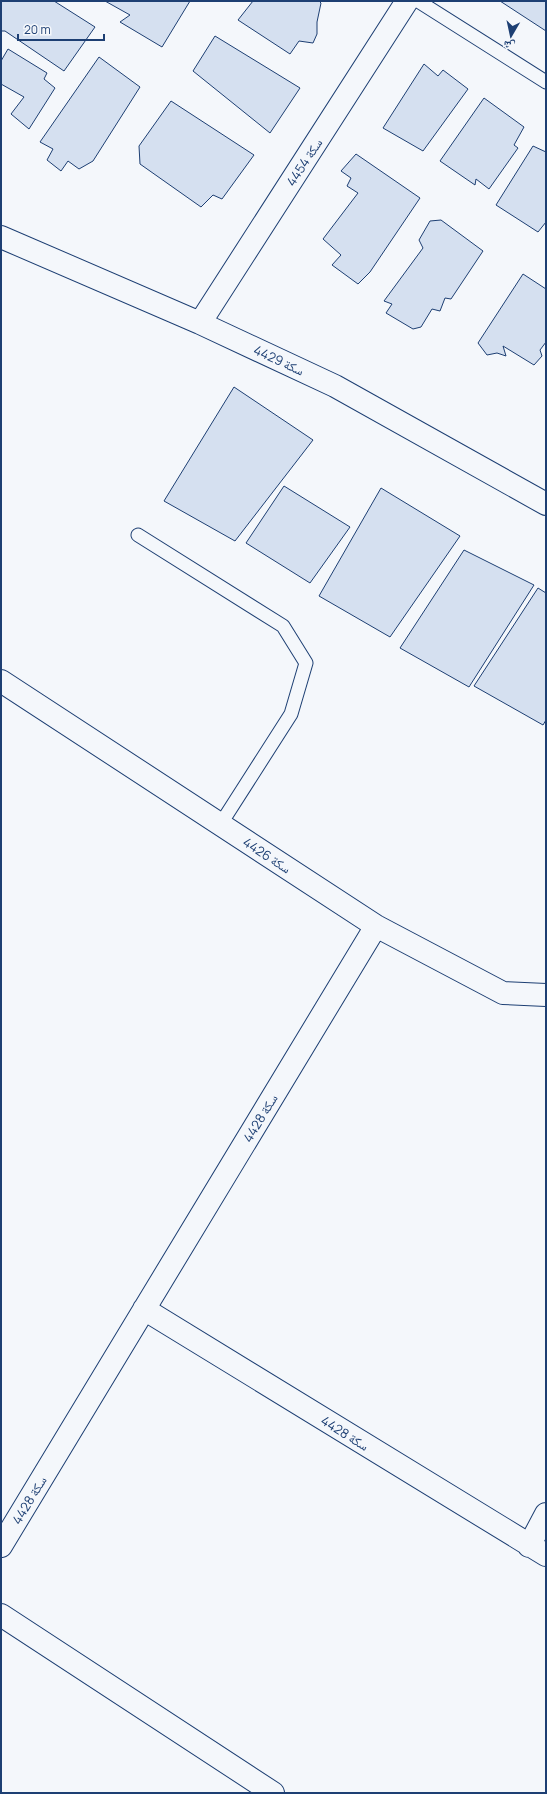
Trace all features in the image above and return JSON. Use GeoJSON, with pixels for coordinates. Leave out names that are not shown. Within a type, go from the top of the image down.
{"type":"FeatureCollection","features":[{"type":"Feature","properties":{"kind":"street","name":"سكة 4454"},"geometry":{"type":"LineString","coordinates":[[200,323],[407,1]]}},
{"type":"Feature","properties":{"kind":"street","name":"سكة 4429"},"geometry":{"type":"LineString","coordinates":[[2,241],[200,323],[335,386],[546,504]]}},
{"type":"Feature","properties":{"kind":"street","name":"سكة 4426"},"geometry":{"type":"LineString","coordinates":[[1,681],[376,926],[504,993],[546,995]]}},
{"type":"Feature","properties":{"kind":"street","name":"سكة 4428"},"geometry":{"type":"LineString","coordinates":[[1,1546],[376,926]]}},
{"type":"Feature","properties":{"kind":"street","name":"سكة 4428"},"geometry":{"type":"LineString","coordinates":[[144,1309],[538,1550]]}},
{"type":"Feature","properties":{"kind":"street"},"geometry":{"type":"LineString","coordinates":[[538,1550],[546,1514]]}},
{"type":"Feature","properties":{"kind":"street"},"geometry":{"type":"LineString","coordinates":[[1,1615],[272,1793]]}},
{"type":"Feature","properties":{"kind":"lane"},"geometry":{"type":"LineString","coordinates":[[418,1],[546,82]]}},
{"type":"Feature","properties":{"kind":"lane"},"geometry":{"type":"LineString","coordinates":[[138,536],[283,626],[306,663],[291,714],[220,825]]}},
{"type":"Feature","properties":{"kind":"building"},"geometry":{"type":"Polygon","coordinates":[[[1,1],[54,1],[95,27],[64,71],[5,31],[1,31],[1,1]]]}},
{"type":"Feature","properties":{"kind":"building"},"geometry":{"type":"Polygon","coordinates":[[[105,1],[190,1],[162,47],[120,22],[130,15],[105,1]]]}},
{"type":"Feature","properties":{"kind":"building"},"geometry":{"type":"Polygon","coordinates":[[[253,1],[319,1],[321,3],[317,22],[317,34],[313,43],[299,41],[290,54],[238,20],[253,1]]]}},
{"type":"Feature","properties":{"kind":"building"},"geometry":{"type":"Polygon","coordinates":[[[500,1],[546,1],[546,31],[500,1]]]}},
{"type":"Feature","properties":{"kind":"building"},"geometry":{"type":"Polygon","coordinates":[[[215,36],[300,88],[270,133],[193,71],[215,36]]]}},
{"type":"Feature","properties":{"kind":"building"},"geometry":{"type":"Polygon","coordinates":[[[8,49],[47,73],[44,79],[55,88],[29,129],[11,114],[24,97],[1,84],[1,61],[8,49]]]}},
{"type":"Feature","properties":{"kind":"building"},"geometry":{"type":"Polygon","coordinates":[[[99,57],[140,87],[93,161],[79,169],[68,161],[61,171],[47,160],[53,149],[40,142],[99,57]]]}},
{"type":"Feature","properties":{"kind":"building"},"geometry":{"type":"Polygon","coordinates":[[[424,64],[438,76],[443,70],[468,89],[423,151],[383,128],[424,64]]]}},
{"type":"Feature","properties":{"kind":"building"},"geometry":{"type":"Polygon","coordinates":[[[484,98],[524,127],[514,145],[518,148],[489,189],[476,179],[475,185],[440,161],[484,98]]]}},
{"type":"Feature","properties":{"kind":"building"},"geometry":{"type":"Polygon","coordinates":[[[171,101],[254,155],[222,199],[213,195],[201,207],[140,164],[139,146],[171,101]]]}},
{"type":"Feature","properties":{"kind":"building"},"geometry":{"type":"Polygon","coordinates":[[[533,146],[546,152],[546,222],[538,232],[496,205],[533,146]]]}},
{"type":"Feature","properties":{"kind":"building"},"geometry":{"type":"Polygon","coordinates":[[[356,154],[420,198],[370,272],[358,284],[332,265],[341,255],[323,239],[358,193],[347,186],[351,178],[341,171],[356,154]]]}},
{"type":"Feature","properties":{"kind":"building"},"geometry":{"type":"Polygon","coordinates":[[[441,220],[483,251],[451,299],[445,298],[440,311],[432,309],[421,327],[413,329],[386,313],[392,304],[384,301],[423,248],[419,240],[430,221],[441,220]]]}},
{"type":"Feature","properties":{"kind":"building"},"geometry":{"type":"Polygon","coordinates":[[[523,274],[546,289],[546,342],[540,350],[542,356],[534,365],[503,346],[506,356],[497,353],[487,355],[478,343],[523,274]]]}},
{"type":"Feature","properties":{"kind":"building"},"geometry":{"type":"Polygon","coordinates":[[[234,387],[313,440],[235,541],[164,501],[234,387]]]}},
{"type":"Feature","properties":{"kind":"building"},"geometry":{"type":"Polygon","coordinates":[[[284,486],[350,527],[310,583],[246,543],[284,486]]]}},
{"type":"Feature","properties":{"kind":"building"},"geometry":{"type":"Polygon","coordinates":[[[381,488],[460,536],[390,637],[319,596],[381,488]]]}},
{"type":"Feature","properties":{"kind":"building"},"geometry":{"type":"Polygon","coordinates":[[[464,550],[534,585],[469,687],[400,648],[464,550]]]}},
{"type":"Feature","properties":{"kind":"building"},"geometry":{"type":"Polygon","coordinates":[[[538,588],[546,593],[546,720],[543,725],[474,686],[538,588]]]}}]}
